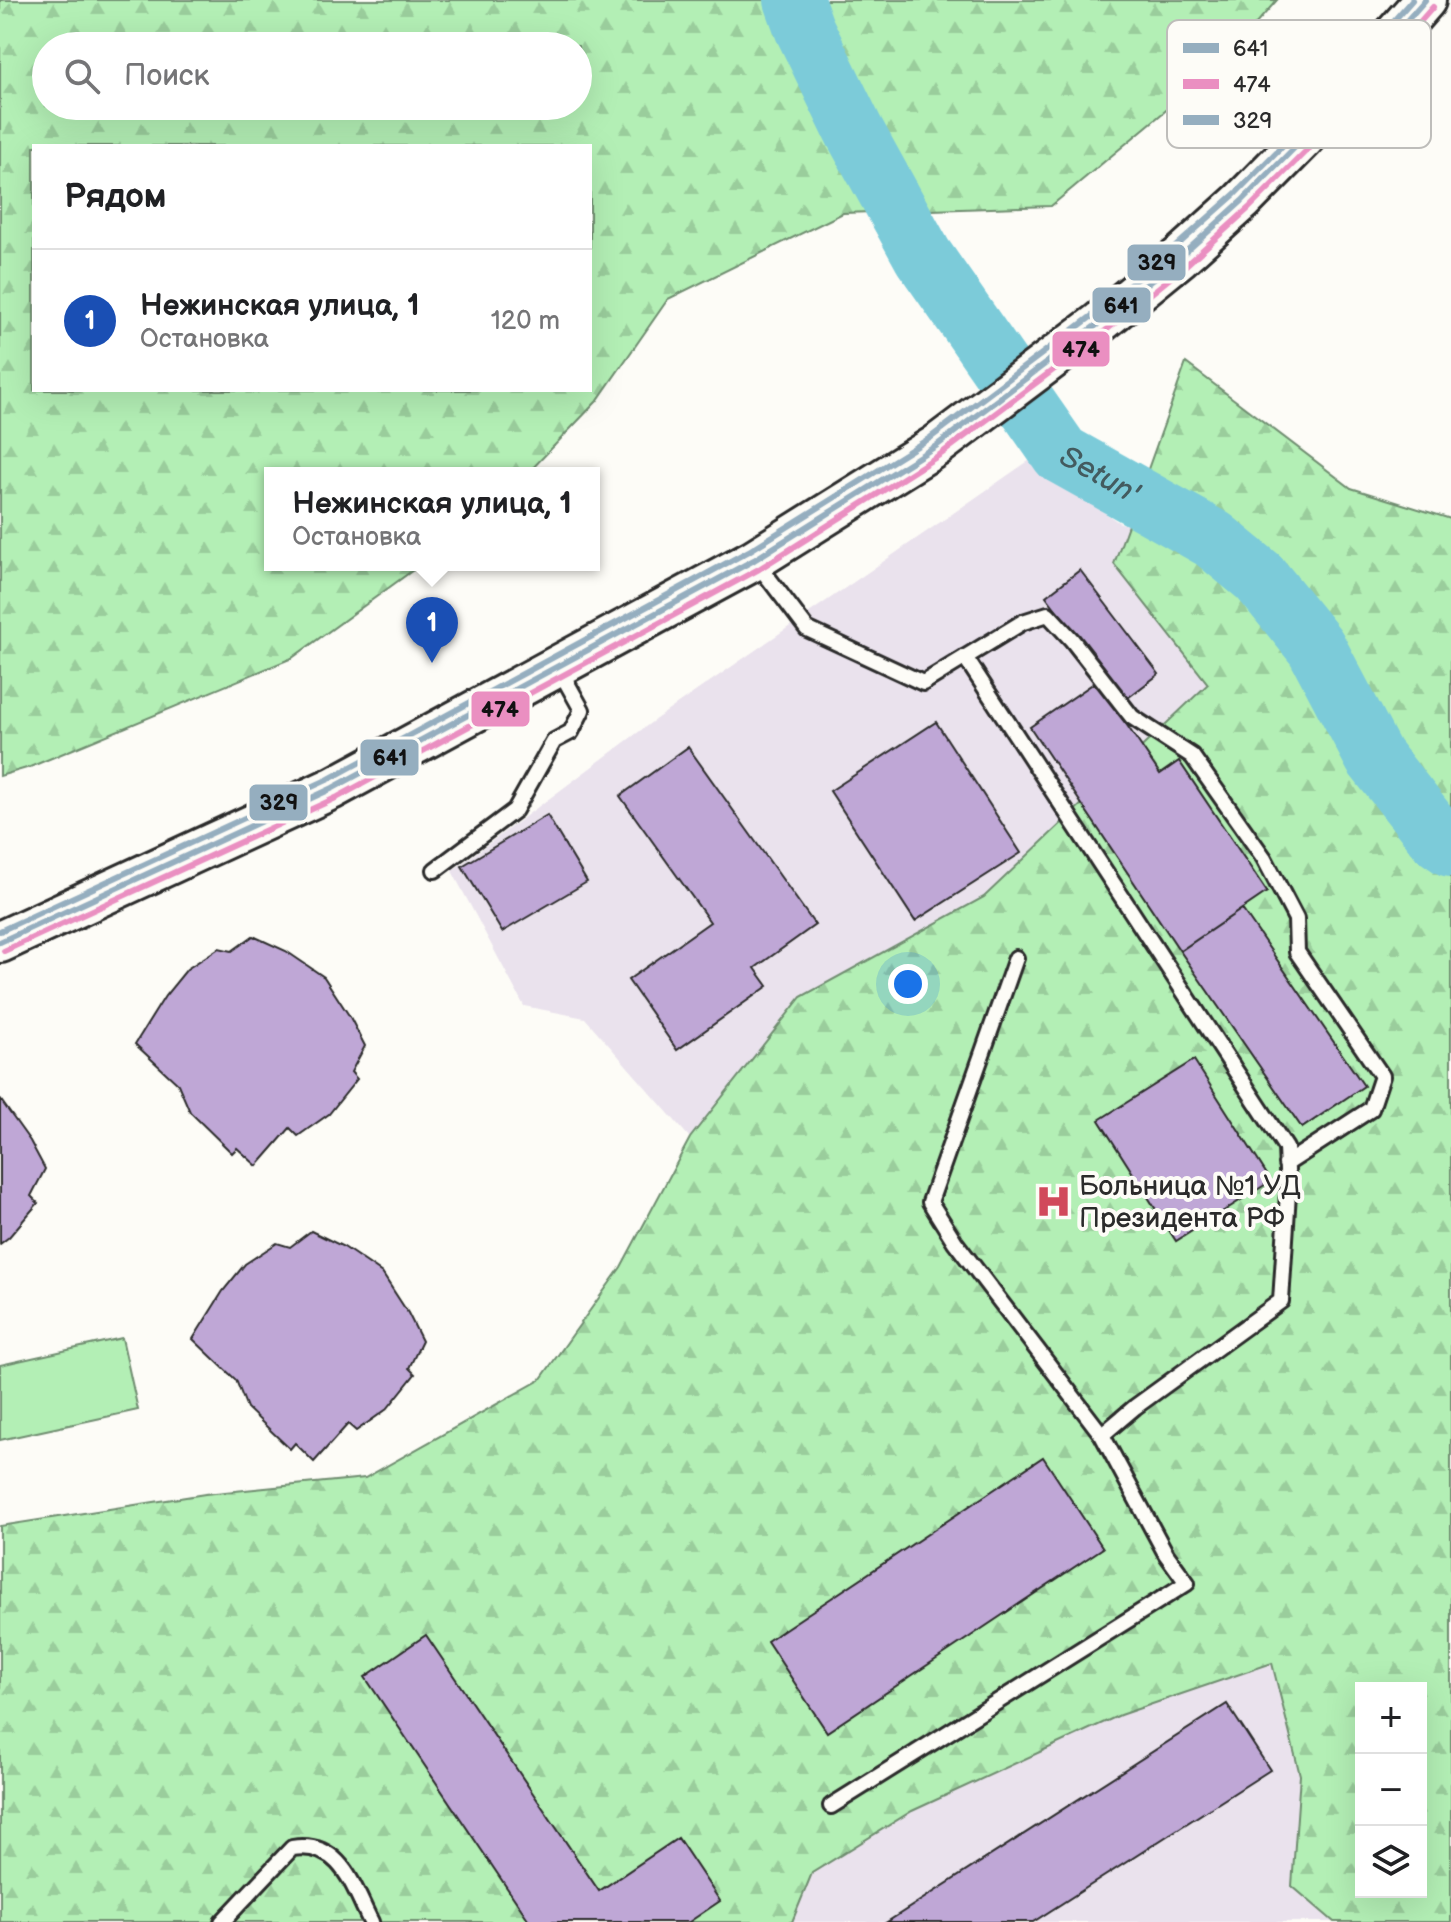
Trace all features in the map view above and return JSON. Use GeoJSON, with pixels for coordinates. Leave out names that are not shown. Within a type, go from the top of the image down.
{"type":"FeatureCollection","features":[{"type":"Feature","properties":{"kind":"street"},"geometry":{"type":"LineString","coordinates":[[1407,20],[1425,0]]}},
{"type":"Feature","properties":{"kind":"street"},"geometry":{"type":"LineString","coordinates":[[0,942],[333,788],[754,560],[936,446],[1098,324],[1180,257],[1294,148]]}},
{"type":"Feature","properties":{"kind":"lane"},"geometry":{"type":"LineString","coordinates":[[754,560],[807,629],[923,683],[1023,622],[1048,614],[1132,717],[1192,756],[1264,858],[1296,919],[1297,952],[1382,1076],[1371,1109],[1286,1164]]}},
{"type":"Feature","properties":{"kind":"lane"},"geometry":{"type":"LineString","coordinates":[[965,657],[1286,1148],[1288,1193],[1281,1301],[1135,1407],[1102,1435]]}},
{"type":"Feature","properties":{"kind":"lane"},"geometry":{"type":"LineString","coordinates":[[435,870],[515,810],[554,741],[571,732],[582,710],[558,667]]}},
{"type":"Feature","properties":{"kind":"lane"},"geometry":{"type":"LineString","coordinates":[[831,1806],[1187,1583],[1166,1554],[1102,1435],[955,1242],[930,1202],[1016,958]]}},
{"type":"Feature","properties":{"kind":"lane"},"geometry":{"type":"LineString","coordinates":[[222,1922],[292,1848],[305,1846],[318,1848],[340,1862],[371,1922]]}},
{"type":"Feature","properties":{"kind":"shaded area","name":"Больница №1 УД Президента РФ"},"geometry":{"type":"Polygon","coordinates":[[[1030,460],[1118,522],[1183,544],[1372,805],[1451,1922],[0,1922],[0,1554],[365,1478],[540,1380],[621,1267],[690,1138],[585,1018],[524,1006],[452,871],[656,719],[1030,460]]]}},
{"type":"Feature","properties":{"kind":"green space"},"geometry":{"type":"Polygon","coordinates":[[[0,0],[1277,0],[1259,20],[1167,20],[1167,109],[1051,206],[843,213],[668,299],[597,401],[534,467],[264,467],[264,571],[412,571],[292,658],[30,767],[0,776],[0,0]]]}},
{"type":"Feature","properties":{"kind":"green space","name":"Больница №1 УД Президента РФ"},"geometry":{"type":"Polygon","coordinates":[[[1186,363],[1351,488],[1451,519],[1451,1922],[1334,1922],[1292,1886],[1300,1775],[1272,1663],[1120,1715],[912,1811],[812,1873],[792,1922],[0,1922],[0,1526],[205,1494],[365,1478],[540,1380],[621,1267],[690,1138],[801,997],[984,897],[1208,684],[1114,564],[1186,363]]]}},
{"type":"Feature","properties":{"kind":"green space"},"geometry":{"type":"Polygon","coordinates":[[[122,1338],[138,1410],[0,1440],[0,1365],[122,1338]]]}},
{"type":"Feature","properties":{"kind":"building"},"geometry":{"type":"Polygon","coordinates":[[[1080,570],[1159,674],[1125,700],[1046,596],[1080,570]]]}},
{"type":"Feature","properties":{"kind":"building"},"geometry":{"type":"Polygon","coordinates":[[[1097,681],[1160,774],[1179,761],[1267,892],[1180,951],[1030,727],[1097,681]]]}},
{"type":"Feature","properties":{"kind":"building"},"geometry":{"type":"Polygon","coordinates":[[[936,722],[1021,853],[915,921],[830,791],[936,722]]]}},
{"type":"Feature","properties":{"kind":"building"},"geometry":{"type":"Polygon","coordinates":[[[688,747],[815,925],[755,968],[768,986],[677,1050],[628,980],[710,922],[620,796],[688,747]]]}},
{"type":"Feature","properties":{"kind":"building"},"geometry":{"type":"Polygon","coordinates":[[[547,815],[587,882],[502,932],[462,866],[547,815]]]}},
{"type":"Feature","properties":{"kind":"building"},"geometry":{"type":"Polygon","coordinates":[[[1242,909],[1364,1086],[1302,1128],[1180,951],[1242,909]]]}},
{"type":"Feature","properties":{"kind":"building"},"geometry":{"type":"Polygon","coordinates":[[[253,936],[286,951],[324,977],[365,1046],[351,1072],[357,1079],[329,1114],[298,1136],[290,1128],[257,1166],[237,1148],[232,1153],[190,1112],[178,1084],[135,1044],[165,996],[187,969],[219,948],[232,951],[253,936]]]}},
{"type":"Feature","properties":{"kind":"building"},"geometry":{"type":"Polygon","coordinates":[[[1194,1060],[1271,1181],[1176,1241],[1099,1120],[1194,1060]]]}},
{"type":"Feature","properties":{"kind":"building"},"geometry":{"type":"Polygon","coordinates":[[[0,1099],[30,1141],[45,1169],[31,1196],[38,1203],[0,1244],[0,1099]]]}},
{"type":"Feature","properties":{"kind":"building"},"geometry":{"type":"Polygon","coordinates":[[[311,1231],[344,1247],[382,1273],[422,1341],[409,1368],[415,1374],[387,1409],[356,1431],[348,1424],[314,1462],[295,1443],[290,1449],[247,1408],[236,1380],[193,1339],[223,1291],[245,1264],[277,1243],[290,1247],[311,1231]]]}},
{"type":"Feature","properties":{"kind":"building"},"geometry":{"type":"Polygon","coordinates":[[[1043,1457],[1103,1548],[827,1732],[767,1641],[1043,1457]]]}},
{"type":"Feature","properties":{"kind":"building"},"geometry":{"type":"Polygon","coordinates":[[[426,1635],[599,1891],[678,1838],[720,1901],[689,1922],[530,1922],[365,1677],[426,1635]]]}},
{"type":"Feature","properties":{"kind":"building"},"geometry":{"type":"Polygon","coordinates":[[[1227,1704],[1270,1770],[1033,1922],[887,1922],[1227,1704]]]}},
{"type":"Feature","properties":{"kind":"waterway","name":"Setun'"},"geometry":{"type":"LineString","coordinates":[[794,0],[804,28],[854,131],[923,256],[1061,454],[1213,539],[1259,577],[1316,647],[1374,757],[1438,838],[1451,847]]}},
{"type":"Feature","properties":{"kind":"transit line","name":"329"},"geometry":{"type":"LineString","coordinates":[[1394,20],[1412,0]]}},
{"type":"Feature","properties":{"kind":"transit line","name":"641"},"geometry":{"type":"LineString","coordinates":[[1407,20],[1425,0]]}},
{"type":"Feature","properties":{"kind":"transit line","name":"474"},"geometry":{"type":"LineString","coordinates":[[1422,20],[1433,7]]}},
{"type":"Feature","properties":{"kind":"transit line","name":"329"},"geometry":{"type":"LineString","coordinates":[[0,931],[329,779],[749,551],[930,438],[1092,316],[1235,194],[1280,148]]}},
{"type":"Feature","properties":{"kind":"transit line","name":"641"},"geometry":{"type":"LineString","coordinates":[[0,942],[333,788],[754,560],[936,446],[1098,324],[1180,257],[1294,148]]}},
{"type":"Feature","properties":{"kind":"transit line","name":"474"},"geometry":{"type":"LineString","coordinates":[[4,951],[338,797],[759,569],[941,454],[1104,332],[1186,265],[1309,148]]}},
{"type":"Feature","properties":{"kind":"place","name":"Нежинская улица, 1"},"geometry":{"type":"Point","coordinates":[432,663]}},
{"type":"Feature","properties":{"kind":"place","name":"Больница №1 УД Президента РФ"},"geometry":{"type":"Point","coordinates":[1053,1202]}}]}
